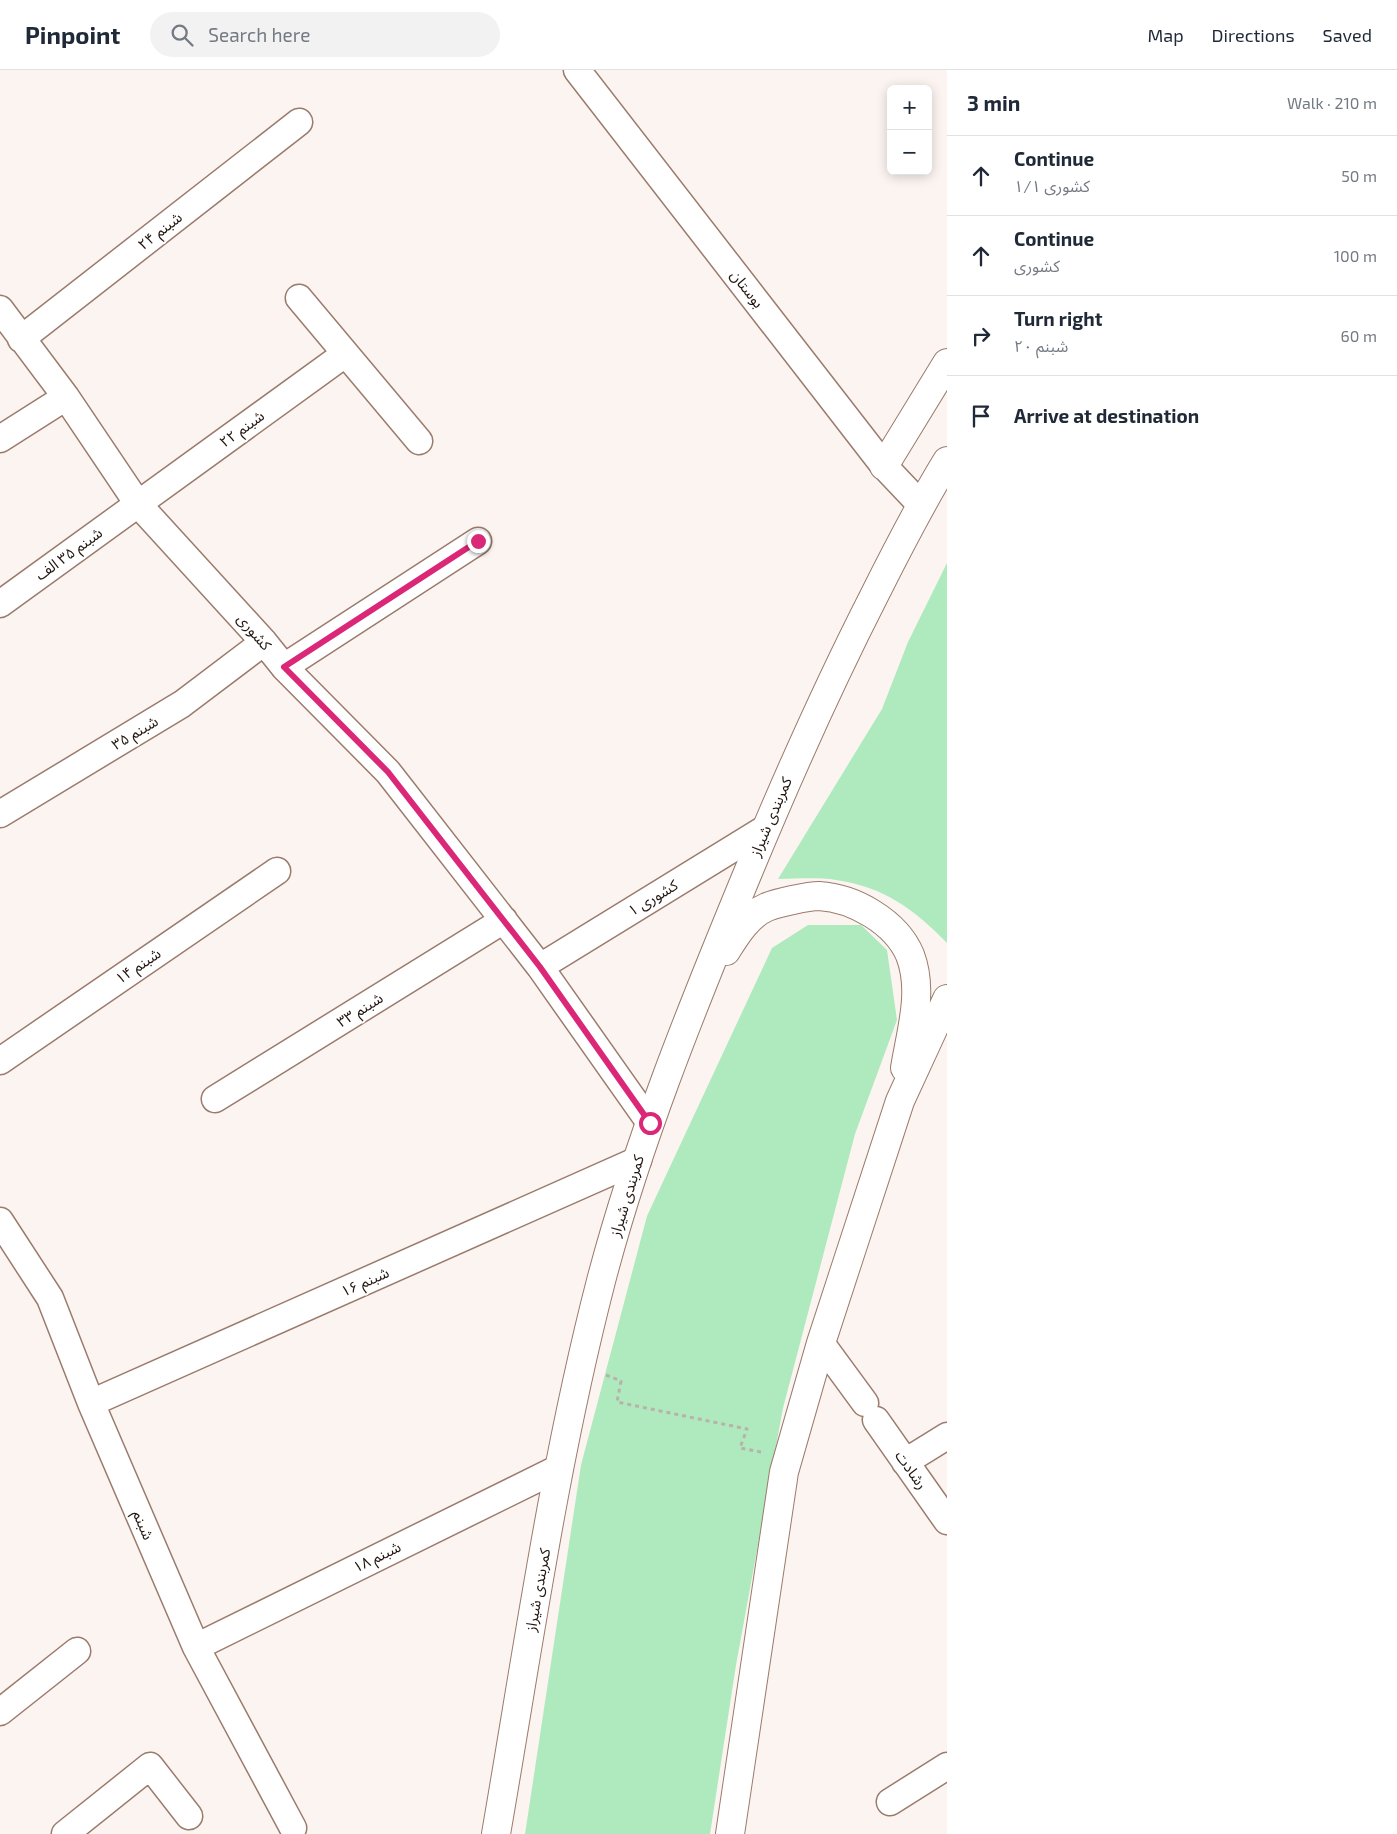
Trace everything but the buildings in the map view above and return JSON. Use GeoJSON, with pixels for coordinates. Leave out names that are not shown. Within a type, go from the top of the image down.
{"type":"FeatureCollection","features":[{"type":"Feature","properties":{"kind":"highway"},"geometry":{"type":"LineString","coordinates":[[884,466],[947,363]]}},
{"type":"Feature","properties":{"kind":"highway","name":"کمربندی شیراز"},"geometry":{"type":"LineString","coordinates":[[496,1834],[559,1468],[602,1280],[650,1123],[692,1006],[825,692],[920,504],[947,461]]}},
{"type":"Feature","properties":{"kind":"highway"},"geometry":{"type":"LineString","coordinates":[[692,1006],[741,927],[766,907],[818,896],[858,906],[890,925],[910,955],[918,988],[900,1101]]}},
{"type":"Feature","properties":{"kind":"highway"},"geometry":{"type":"LineString","coordinates":[[730,1834],[782,1481],[788,1456],[821,1343],[900,1101],[947,999]]}},
{"type":"Feature","properties":{"kind":"street","name":"بوستان"},"geometry":{"type":"LineString","coordinates":[[577,70],[884,466],[920,504]]}},
{"type":"Feature","properties":{"kind":"street","name":"۲۴ شبنم"},"geometry":{"type":"LineString","coordinates":[[21,339],[299,122]]}},
{"type":"Feature","properties":{"kind":"street"},"geometry":{"type":"LineString","coordinates":[[299,298],[419,441]]}},
{"type":"Feature","properties":{"kind":"street","name":"کشوری"},"geometry":{"type":"LineString","coordinates":[[0,309],[66,397],[138,504],[264,642],[284,667],[388,772],[540,967],[650,1123]]}},
{"type":"Feature","properties":{"kind":"street","name":"۲۲ شبنم"},"geometry":{"type":"LineString","coordinates":[[138,504],[345,354]]}},
{"type":"Feature","properties":{"kind":"street"},"geometry":{"type":"LineString","coordinates":[[0,439],[66,397]]}},
{"type":"Feature","properties":{"kind":"street","name":"شبنم ۳۵ الف"},"geometry":{"type":"LineString","coordinates":[[0,604],[138,504]]}},
{"type":"Feature","properties":{"kind":"street"},"geometry":{"type":"LineString","coordinates":[[284,667],[478,541]]}},
{"type":"Feature","properties":{"kind":"street","name":"۳۵ شبنم"},"geometry":{"type":"LineString","coordinates":[[0,814],[182,704],[264,642]]}},
{"type":"Feature","properties":{"kind":"street","name":"۱ کشوری"},"geometry":{"type":"LineString","coordinates":[[540,967],[766,828]]}},
{"type":"Feature","properties":{"kind":"street","name":"۱۴ شبنم"},"geometry":{"type":"LineString","coordinates":[[0,1061],[277,871]]}},
{"type":"Feature","properties":{"kind":"street","name":"۳۳ شبنم"},"geometry":{"type":"LineString","coordinates":[[215,1099],[504,920]]}},
{"type":"Feature","properties":{"kind":"street","name":"۱۶ شبنم"},"geometry":{"type":"LineString","coordinates":[[91,1403],[638,1160]]}},
{"type":"Feature","properties":{"kind":"street","name":"شبنم"},"geometry":{"type":"LineString","coordinates":[[0,1221],[50,1298],[91,1403],[196,1647],[293,1828]]}},
{"type":"Feature","properties":{"kind":"street","name":"رشادت"},"geometry":{"type":"LineString","coordinates":[[821,1343],[947,1521]]}},
{"type":"Feature","properties":{"kind":"street"},"geometry":{"type":"LineString","coordinates":[[905,1462],[947,1436]]}},
{"type":"Feature","properties":{"kind":"street","name":"۱۸ شبنم"},"geometry":{"type":"LineString","coordinates":[[196,1647],[559,1468]]}},
{"type":"Feature","properties":{"kind":"street"},"geometry":{"type":"LineString","coordinates":[[0,1712],[77,1651]]}},
{"type":"Feature","properties":{"kind":"street"},"geometry":{"type":"LineString","coordinates":[[65,1834],[150,1766],[189,1816]]}},
{"type":"Feature","properties":{"kind":"street"},"geometry":{"type":"LineString","coordinates":[[890,1802],[947,1766]]}},
{"type":"Feature","properties":{"kind":"path"},"geometry":{"type":"LineString","coordinates":[[582,1366],[621,1381],[617,1402],[747,1429],[740,1448],[788,1456]]}},
{"type":"Feature","properties":{"kind":"green space"},"geometry":{"type":"Polygon","coordinates":[[[947,563],[947,943],[910,910],[884,894],[869,888],[829,879],[778,879],[882,709],[908,642],[947,563]]]}},
{"type":"Feature","properties":{"kind":"green space"},"geometry":{"type":"Polygon","coordinates":[[[808,925],[861,925],[887,950],[897,1020],[855,1134],[783,1408],[736,1665],[710,1834],[525,1834],[581,1465],[647,1216],[772,948],[808,925]]]}},
{"type":"Feature","properties":{"kind":"route"},"geometry":{"type":"LineString","coordinates":[[478,541],[284,667],[388,772],[540,967],[650,1123]]}}]}
